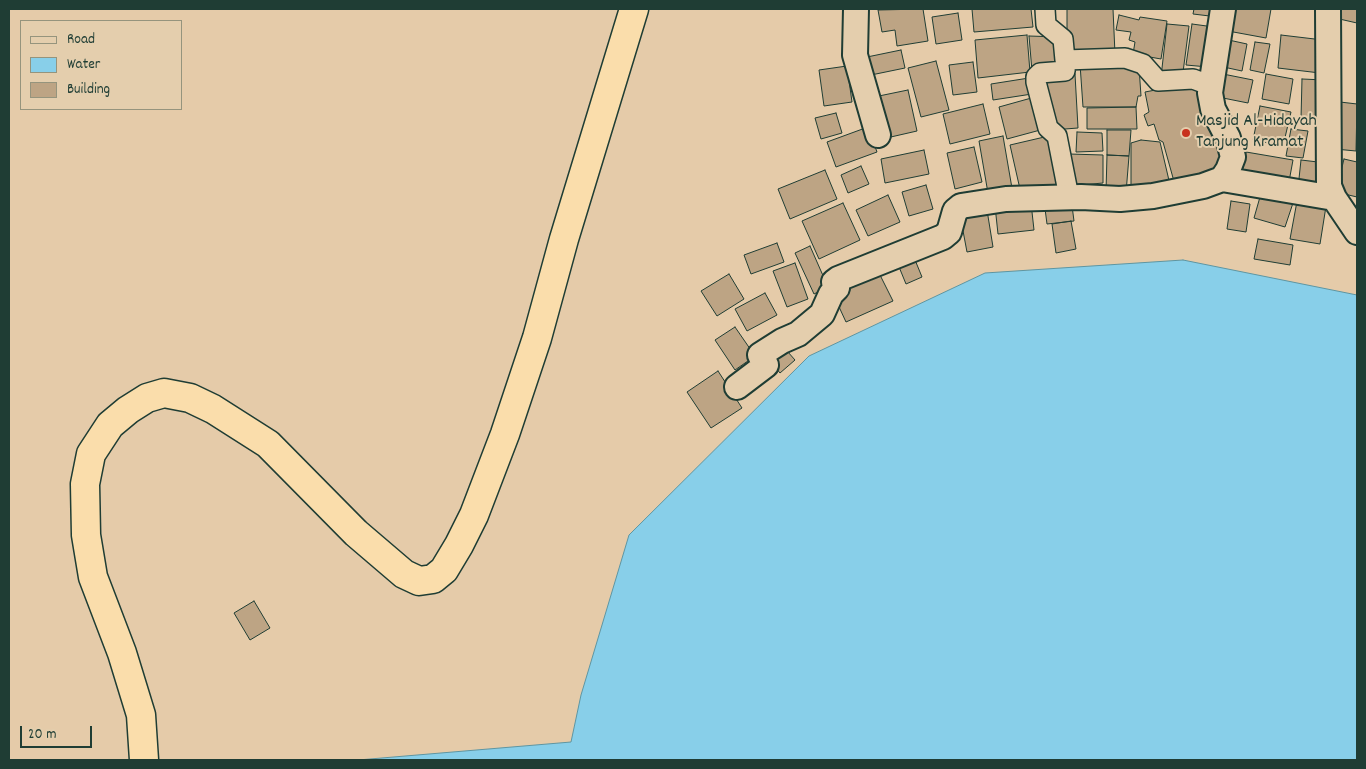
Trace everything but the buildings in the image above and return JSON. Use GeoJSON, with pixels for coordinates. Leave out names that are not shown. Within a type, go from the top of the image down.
{"type":"FeatureCollection","features":[{"type":"Feature","properties":{"kind":"highway"},"geometry":{"type":"LineString","coordinates":[[144,760],[145,747],[140,715],[122,653],[93,577],[86,535],[85,484],[91,454],[100,440],[110,425],[128,410],[147,398],[164,393],[190,398],[220,413],[268,444],[356,533],[404,574],[419,581],[433,580],[444,570],[474,515],[505,434],[537,338],[564,239],[634,9]]}},
{"type":"Feature","properties":{"kind":"street"},"geometry":{"type":"LineString","coordinates":[[856,9],[856,55],[878,135]]}},
{"type":"Feature","properties":{"kind":"street"},"geometry":{"type":"LineString","coordinates":[[1045,9],[1046,25],[1064,39],[1063,56],[1066,60],[1064,71],[1040,73],[1036,77],[1036,82],[1048,128],[1057,136],[1069,197]]}},
{"type":"Feature","properties":{"kind":"street"},"geometry":{"type":"LineString","coordinates":[[737,387],[766,365],[760,355],[782,341],[798,334],[822,314],[831,294],[837,288],[834,282],[943,237],[949,232],[955,212],[961,206],[1006,200],[1069,197],[1120,199],[1153,196],[1203,186],[1222,178],[1228,170],[1233,157],[1228,138],[1211,101],[1223,9]]}},
{"type":"Feature","properties":{"kind":"street"},"geometry":{"type":"LineString","coordinates":[[1328,9],[1329,186],[1334,198],[1357,232]]}},
{"type":"Feature","properties":{"kind":"street"},"geometry":{"type":"LineString","coordinates":[[1066,60],[1125,58],[1143,64],[1158,81],[1193,79],[1212,86]]}},
{"type":"Feature","properties":{"kind":"street"},"geometry":{"type":"LineString","coordinates":[[1222,178],[1334,198]]}},
{"type":"Feature","properties":{"kind":"water"},"geometry":{"type":"Polygon","coordinates":[[[1183,260],[1357,295],[1357,760],[358,760],[571,742],[581,695],[629,535],[809,356],[985,273],[1183,260]]]}},
{"type":"Feature","properties":{"kind":"place","name":"Masjid Al-Hidayah Tanjung Kramat"},"geometry":{"type":"Point","coordinates":[1186,133]}}]}
